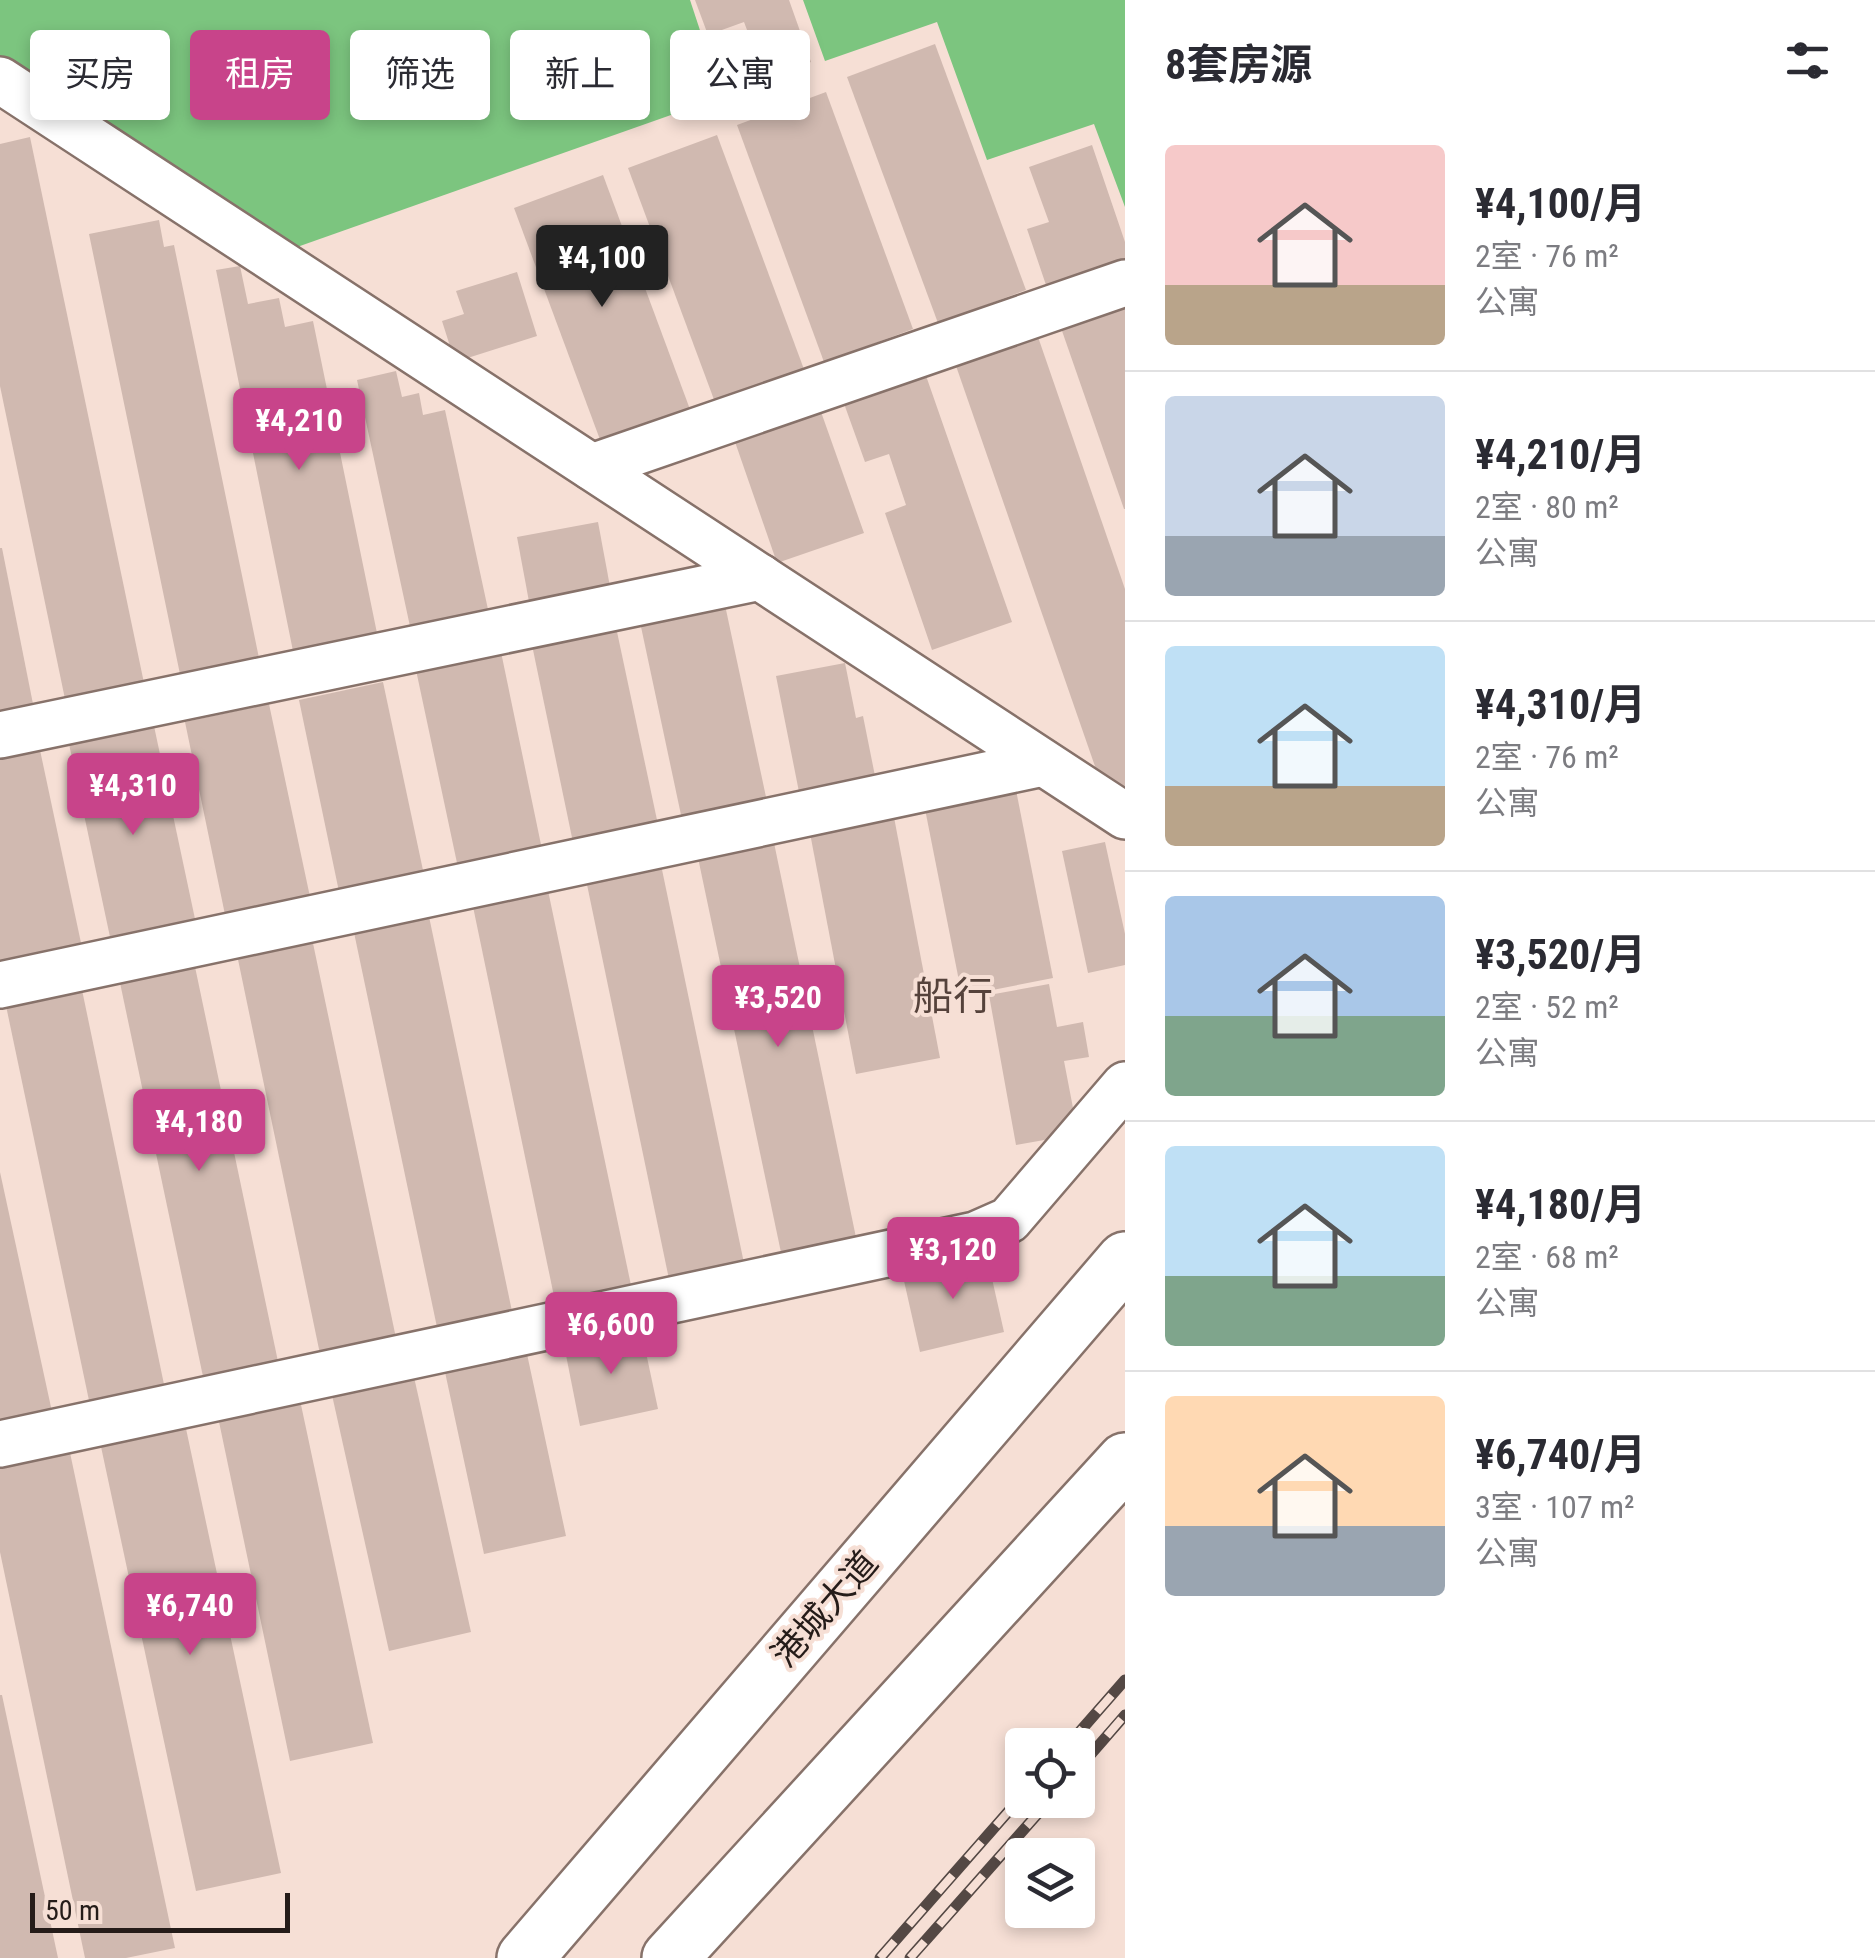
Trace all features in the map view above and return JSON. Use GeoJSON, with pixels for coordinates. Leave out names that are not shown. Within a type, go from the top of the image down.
{"type":"FeatureCollection","features":[{"type":"Feature","properties":{"kind":"main road","name":"港城大道"},"geometry":{"type":"LineString","coordinates":[[526,1958],[1125,1260]]}},
{"type":"Feature","properties":{"kind":"main road"},"geometry":{"type":"LineString","coordinates":[[670,1958],[1125,1461]]}},
{"type":"Feature","properties":{"kind":"street"},"geometry":{"type":"LineString","coordinates":[[0,80],[1125,816]]}},
{"type":"Feature","properties":{"kind":"street"},"geometry":{"type":"LineString","coordinates":[[592,467],[1125,283]]}},
{"type":"Feature","properties":{"kind":"street"},"geometry":{"type":"LineString","coordinates":[[0,735],[760,578]]}},
{"type":"Feature","properties":{"kind":"street"},"geometry":{"type":"LineString","coordinates":[[0,985],[1043,762]]}},
{"type":"Feature","properties":{"kind":"street"},"geometry":{"type":"LineString","coordinates":[[0,1444],[974,1235],[1009,1220],[1125,1085]]}},
{"type":"Feature","properties":{"kind":"green space"},"geometry":{"type":"Polygon","coordinates":[[[0,0],[690,0],[700,30],[670,30],[670,115],[283,252],[83,120],[170,120],[170,30],[30,30],[30,85],[0,65],[0,0]]]}},
{"type":"Feature","properties":{"kind":"green space"},"geometry":{"type":"Polygon","coordinates":[[[803,0],[1125,0],[1125,207],[1094,124],[987,160],[937,22],[825,61],[803,0]]]}},
{"type":"Feature","properties":{"kind":"building"},"geometry":{"type":"Polygon","coordinates":[[[695,0],[789,0],[800,30],[747,30],[744,22],[722,30],[706,30],[695,0]]]}},
{"type":"Feature","properties":{"kind":"building"},"geometry":{"type":"Polygon","coordinates":[[[935,44],[1026,290],[938,323],[847,77],[935,44]]]}},
{"type":"Feature","properties":{"kind":"building"},"geometry":{"type":"Polygon","coordinates":[[[826,92],[913,329],[824,362],[737,125],[750,120],[810,120],[810,98],[826,92]]]}},
{"type":"Feature","properties":{"kind":"building"},"geometry":{"type":"Polygon","coordinates":[[[717,135],[805,372],[716,405],[628,168],[717,135]]]}},
{"type":"Feature","properties":{"kind":"building"},"geometry":{"type":"Polygon","coordinates":[[[30,137],[144,683],[65,699],[0,386],[0,144],[30,137]]]}},
{"type":"Feature","properties":{"kind":"building"},"geometry":{"type":"Polygon","coordinates":[[[1092,145],[1125,242],[1125,258],[1046,285],[1027,229],[1049,222],[1029,167],[1092,145]]]}},
{"type":"Feature","properties":{"kind":"building"},"geometry":{"type":"Polygon","coordinates":[[[603,175],[691,412],[602,445],[514,208],[603,175]]]}},
{"type":"Feature","properties":{"kind":"building"},"geometry":{"type":"Polygon","coordinates":[[[159,220],[164,247],[174,245],[260,663],[181,679],[89,234],[159,220]]]}},
{"type":"Feature","properties":{"kind":"building"},"geometry":{"type":"Polygon","coordinates":[[[240,266],[248,304],[279,298],[285,327],[313,321],[378,638],[294,656],[216,270],[240,266]]]}},
{"type":"Feature","properties":{"kind":"building"},"geometry":{"type":"Polygon","coordinates":[[[517,272],[537,336],[455,362],[442,321],[464,314],[456,291],[517,272]]]}},
{"type":"Feature","properties":{"kind":"building"},"geometry":{"type":"Polygon","coordinates":[[[1125,305],[1125,509],[1124,509],[1061,328],[1125,305]]]}},
{"type":"Feature","properties":{"kind":"building"},"geometry":{"type":"Polygon","coordinates":[[[1037,334],[1125,589],[1125,792],[1106,798],[955,363],[1037,334]]]}},
{"type":"Feature","properties":{"kind":"building"},"geometry":{"type":"Polygon","coordinates":[[[924,370],[1012,622],[932,650],[885,513],[906,505],[889,454],[865,462],[842,398],[924,370]]]}},
{"type":"Feature","properties":{"kind":"building"},"geometry":{"type":"Polygon","coordinates":[[[396,371],[402,397],[419,393],[423,415],[445,410],[489,614],[411,631],[357,380],[396,371]]]}},
{"type":"Feature","properties":{"kind":"building"},"geometry":{"type":"Polygon","coordinates":[[[820,409],[864,533],[777,563],[734,439],[820,409]]]}},
{"type":"Feature","properties":{"kind":"building"},"geometry":{"type":"Polygon","coordinates":[[[598,522],[611,592],[530,607],[517,537],[598,522]]]}},
{"type":"Feature","properties":{"kind":"building"},"geometry":{"type":"Polygon","coordinates":[[[0,548],[34,709],[0,716],[0,548]]]}},
{"type":"Feature","properties":{"kind":"building"},"geometry":{"type":"Polygon","coordinates":[[[725,605],[769,811],[684,829],[640,622],[725,605]]]}},
{"type":"Feature","properties":{"kind":"building"},"geometry":{"type":"Polygon","coordinates":[[[616,627],[660,834],[575,852],[532,645],[616,627]]]}},
{"type":"Feature","properties":{"kind":"building"},"geometry":{"type":"Polygon","coordinates":[[[501,652],[544,859],[460,877],[416,670],[501,652]]]}},
{"type":"Feature","properties":{"kind":"building"},"geometry":{"type":"Polygon","coordinates":[[[845,663],[856,718],[863,716],[876,781],[800,797],[776,676],[845,663]]]}},
{"type":"Feature","properties":{"kind":"building"},"geometry":{"type":"Polygon","coordinates":[[[383,682],[427,889],[342,906],[299,700],[383,682]]]}},
{"type":"Feature","properties":{"kind":"building"},"geometry":{"type":"Polygon","coordinates":[[[269,704],[313,911],[228,929],[185,722],[269,704]]]}},
{"type":"Feature","properties":{"kind":"building"},"geometry":{"type":"Polygon","coordinates":[[[154,726],[198,933],[113,951],[69,744],[154,726]]]}},
{"type":"Feature","properties":{"kind":"building"},"geometry":{"type":"Polygon","coordinates":[[[40,750],[84,957],[0,974],[0,759],[40,750]]]}},
{"type":"Feature","properties":{"kind":"building"},"geometry":{"type":"Polygon","coordinates":[[[1015,785],[1053,978],[962,996],[924,804],[1015,785]]]}},
{"type":"Feature","properties":{"kind":"building"},"geometry":{"type":"Polygon","coordinates":[[[893,812],[940,1058],[856,1074],[809,828],[893,812]]]}},
{"type":"Feature","properties":{"kind":"building"},"geometry":{"type":"Polygon","coordinates":[[[773,838],[858,1247],[783,1262],[697,853],[773,838]]]}},
{"type":"Feature","properties":{"kind":"building"},"geometry":{"type":"Polygon","coordinates":[[[1105,842],[1125,934],[1125,965],[1088,973],[1062,851],[1105,842]]]}},
{"type":"Feature","properties":{"kind":"building"},"geometry":{"type":"Polygon","coordinates":[[[660,860],[745,1268],[670,1284],[585,875],[660,860]]]}},
{"type":"Feature","properties":{"kind":"building"},"geometry":{"type":"Polygon","coordinates":[[[546,881],[632,1290],[556,1306],[471,897],[546,881]]]}},
{"type":"Feature","properties":{"kind":"building"},"geometry":{"type":"Polygon","coordinates":[[[427,907],[513,1316],[438,1332],[352,923],[427,907]]]}},
{"type":"Feature","properties":{"kind":"building"},"geometry":{"type":"Polygon","coordinates":[[[310,929],[396,1338],[320,1354],[235,945],[310,929]]]}},
{"type":"Feature","properties":{"kind":"building"},"geometry":{"type":"Polygon","coordinates":[[[194,962],[280,1371],[205,1386],[119,978],[194,962]]]}},
{"type":"Feature","properties":{"kind":"building"},"geometry":{"type":"Polygon","coordinates":[[[1049,984],[1057,1027],[1083,1022],[1089,1057],[1064,1061],[1078,1134],[1016,1145],[989,995],[1049,984]]]}},
{"type":"Feature","properties":{"kind":"building"},"geometry":{"type":"Polygon","coordinates":[[[81,985],[166,1394],[91,1410],[5,1001],[81,985]]]}},
{"type":"Feature","properties":{"kind":"building"},"geometry":{"type":"Polygon","coordinates":[[[0,1172],[54,1421],[0,1433],[0,1172]]]}},
{"type":"Feature","properties":{"kind":"building"},"geometry":{"type":"Polygon","coordinates":[[[986,1252],[1004,1332],[920,1352],[902,1272],[986,1252]]]}},
{"type":"Feature","properties":{"kind":"building"},"geometry":{"type":"Polygon","coordinates":[[[641,1329],[658,1409],[580,1426],[564,1345],[641,1329]]]}},
{"type":"Feature","properties":{"kind":"building"},"geometry":{"type":"Polygon","coordinates":[[[527,1354],[566,1536],[484,1554],[445,1372],[527,1354]]]}},
{"type":"Feature","properties":{"kind":"building"},"geometry":{"type":"Polygon","coordinates":[[[414,1377],[471,1632],[389,1651],[332,1395],[414,1377]]]}},
{"type":"Feature","properties":{"kind":"building"},"geometry":{"type":"Polygon","coordinates":[[[300,1400],[373,1743],[290,1761],[218,1417],[300,1400]]]}},
{"type":"Feature","properties":{"kind":"building"},"geometry":{"type":"Polygon","coordinates":[[[185,1424],[281,1873],[196,1891],[100,1442],[185,1424]]]}},
{"type":"Feature","properties":{"kind":"building"},"geometry":{"type":"Polygon","coordinates":[[[69,1448],[175,1948],[126,1958],[85,1958],[0,1552],[0,1463],[69,1448]]]}},
{"type":"Feature","properties":{"kind":"building"},"geometry":{"type":"Polygon","coordinates":[[[2,1695],[58,1958],[0,1958],[2,1695]]]}},
{"type":"Feature","properties":{"kind":"railway"},"geometry":{"type":"LineString","coordinates":[[1083,1728],[1125,1680]]}},
{"type":"Feature","properties":{"kind":"railway"},"geometry":{"type":"LineString","coordinates":[[1095,1749],[1125,1715]]}},
{"type":"Feature","properties":{"kind":"railway"},"geometry":{"type":"LineString","coordinates":[[880,1958],[1005,1815]]}},
{"type":"Feature","properties":{"kind":"railway"},"geometry":{"type":"LineString","coordinates":[[910,1958],[1034,1818]]}},
{"type":"Feature","properties":{"kind":"district","name":"船行"},"geometry":{"type":"Point","coordinates":[953,996]}}]}
